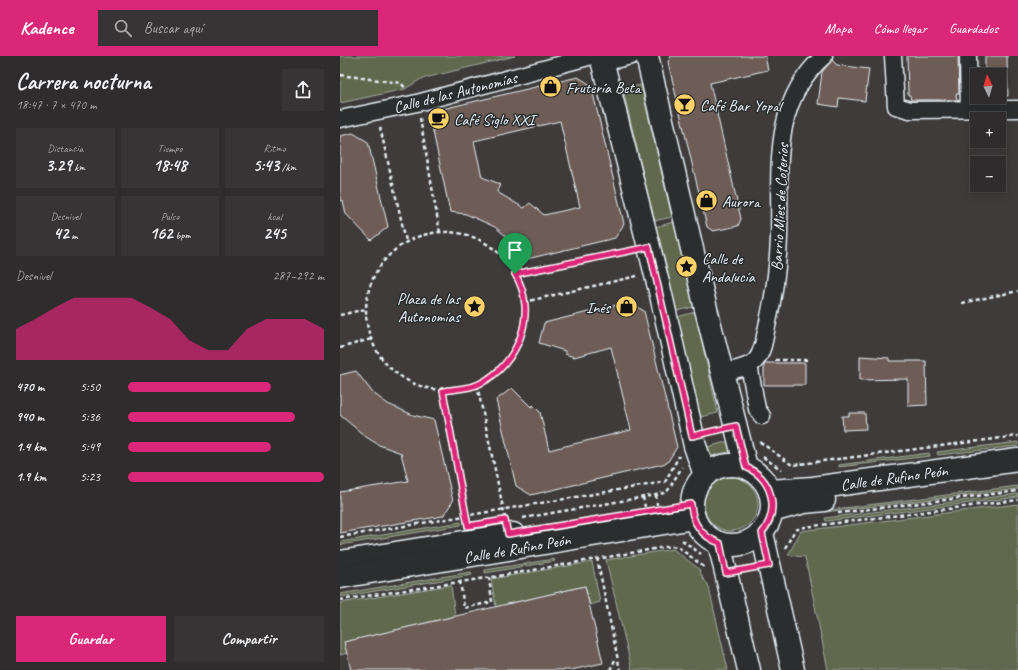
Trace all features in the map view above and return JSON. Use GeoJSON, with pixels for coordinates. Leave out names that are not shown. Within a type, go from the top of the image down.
{"type":"FeatureCollection","features":[{"type":"Feature","properties":{"kind":"main road"},"geometry":{"type":"LineString","coordinates":[[647,56],[722,373],[752,460],[771,501],[768,523],[762,533],[756,538],[742,544],[727,545],[711,549]]}},
{"type":"Feature","properties":{"kind":"main road"},"geometry":{"type":"LineString","coordinates":[[598,58],[656,272],[693,441],[705,475]]}},
{"type":"Feature","properties":{"kind":"main road"},"geometry":{"type":"LineString","coordinates":[[749,670],[711,549],[692,511],[695,488],[705,475],[720,466],[752,460]]}},
{"type":"Feature","properties":{"kind":"main road","name":"Calle de Rufino Peón"},"geometry":{"type":"LineString","coordinates":[[771,501],[813,488],[1018,460]]}},
{"type":"Feature","properties":{"kind":"main road","name":"Calle de Rufino Peón"},"geometry":{"type":"LineString","coordinates":[[771,501],[804,502],[1018,476]]}},
{"type":"Feature","properties":{"kind":"main road","name":"Calle de Rufino Peón"},"geometry":{"type":"LineString","coordinates":[[340,562],[514,526],[692,511]]}},
{"type":"Feature","properties":{"kind":"main road","name":"Calle de Rufino Peón"},"geometry":{"type":"LineString","coordinates":[[340,577],[692,511]]}},
{"type":"Feature","properties":{"kind":"main road"},"geometry":{"type":"LineString","coordinates":[[762,533],[793,670]]}},
{"type":"Feature","properties":{"kind":"street"},"geometry":{"type":"LineString","coordinates":[[598,58],[631,56]]}},
{"type":"Feature","properties":{"kind":"street","name":"Barrio Mies de Coteríos"},"geometry":{"type":"LineString","coordinates":[[753,362],[762,344],[773,302],[778,259],[780,216],[778,174],[785,119],[790,102],[806,73],[824,56]]}},
{"type":"Feature","properties":{"kind":"street"},"geometry":{"type":"LineString","coordinates":[[894,56],[896,106],[910,110],[1018,109]]}},
{"type":"Feature","properties":{"kind":"street"},"geometry":{"type":"LineString","coordinates":[[968,56],[969,109]]}},
{"type":"Feature","properties":{"kind":"street","name":"Calle de las Autonomías"},"geometry":{"type":"LineString","coordinates":[[340,119],[417,103],[598,58]]}},
{"type":"Feature","properties":{"kind":"street"},"geometry":{"type":"LineString","coordinates":[[722,373],[753,362],[757,409],[762,416]]}},
{"type":"Feature","properties":{"kind":"path"},"geometry":{"type":"LineString","coordinates":[[340,75],[401,83],[417,103],[440,233]]}},
{"type":"Feature","properties":{"kind":"path"},"geometry":{"type":"LineString","coordinates":[[377,111],[406,241]]}},
{"type":"Feature","properties":{"kind":"path"},"geometry":{"type":"LineString","coordinates":[[459,232],[484,242],[505,259],[519,281],[526,316],[522,334],[510,358],[491,377],[477,385],[443,391],[417,386],[394,373],[377,354],[367,330],[367,294],[372,279],[386,258],[406,241],[423,234],[459,232]]}},
{"type":"Feature","properties":{"kind":"path"},"geometry":{"type":"LineString","coordinates":[[515,274],[649,247]]}},
{"type":"Feature","properties":{"kind":"path"},"geometry":{"type":"LineString","coordinates":[[524,302],[656,272]]}},
{"type":"Feature","properties":{"kind":"path"},"geometry":{"type":"LineString","coordinates":[[962,303],[1018,291]]}},
{"type":"Feature","properties":{"kind":"path"},"geometry":{"type":"LineString","coordinates":[[340,315],[366,309]]}},
{"type":"Feature","properties":{"kind":"path"},"geometry":{"type":"LineString","coordinates":[[340,348],[371,339]]}},
{"type":"Feature","properties":{"kind":"path"},"geometry":{"type":"LineString","coordinates":[[753,362],[807,360]]}},
{"type":"Feature","properties":{"kind":"path"},"geometry":{"type":"LineString","coordinates":[[340,537],[503,510],[665,482],[683,448],[684,438],[693,441],[687,448],[683,464],[676,479],[667,492],[514,526],[503,510],[477,385]]}},
{"type":"Feature","properties":{"kind":"path"},"geometry":{"type":"LineString","coordinates":[[443,391],[468,526]]}},
{"type":"Feature","properties":{"kind":"path"},"geometry":{"type":"LineString","coordinates":[[757,435],[759,441],[792,465],[1018,436]]}},
{"type":"Feature","properties":{"kind":"path"},"geometry":{"type":"LineString","coordinates":[[752,460],[784,471]]}},
{"type":"Feature","properties":{"kind":"path"},"geometry":{"type":"LineString","coordinates":[[832,514],[1018,491]]}},
{"type":"Feature","properties":{"kind":"path"},"geometry":{"type":"LineString","coordinates":[[784,553],[795,530],[805,527],[1018,500]]}},
{"type":"Feature","properties":{"kind":"path"},"geometry":{"type":"LineString","coordinates":[[677,536],[711,549]]}},
{"type":"Feature","properties":{"kind":"path"},"geometry":{"type":"LineString","coordinates":[[340,600],[488,577],[670,546],[678,547],[704,566],[706,571]]}},
{"type":"Feature","properties":{"kind":"path"},"geometry":{"type":"LineString","coordinates":[[597,558],[616,657],[620,670]]}},
{"type":"Feature","properties":{"kind":"path"},"geometry":{"type":"LineString","coordinates":[[460,581],[464,608],[492,602],[488,577]]}},
{"type":"Feature","properties":{"kind":"path"},"geometry":{"type":"LineString","coordinates":[[610,670],[616,657]]}},
{"type":"Feature","properties":{"kind":"green space"},"geometry":{"type":"Polygon","coordinates":[[[340,56],[515,56],[421,79],[405,89],[340,103],[340,56]]]}},
{"type":"Feature","properties":{"kind":"green space"},"geometry":{"type":"Polygon","coordinates":[[[641,85],[672,217],[654,221],[623,89],[641,85]]]}},
{"type":"Feature","properties":{"kind":"green space"},"geometry":{"type":"Polygon","coordinates":[[[674,222],[694,307],[676,311],[655,227],[674,222]]]}},
{"type":"Feature","properties":{"kind":"green space"},"geometry":{"type":"Polygon","coordinates":[[[695,312],[718,413],[700,417],[677,317],[695,312]]]}},
{"type":"Feature","properties":{"kind":"green space"},"geometry":{"type":"Polygon","coordinates":[[[733,440],[732,451],[707,457],[700,449],[733,440]]]}},
{"type":"Feature","properties":{"kind":"green space"},"geometry":{"type":"Polygon","coordinates":[[[1018,442],[1018,446],[938,455],[937,452],[1018,442]]]}},
{"type":"Feature","properties":{"kind":"green space"},"geometry":{"type":"Polygon","coordinates":[[[929,453],[930,456],[839,467],[839,465],[929,453]]]}},
{"type":"Feature","properties":{"kind":"green space"},"geometry":{"type":"Polygon","coordinates":[[[731,477],[741,479],[750,485],[756,494],[758,504],[756,514],[750,523],[741,529],[731,531],[721,529],[712,523],[706,514],[704,504],[706,494],[712,485],[721,479],[731,477]]]}},
{"type":"Feature","properties":{"kind":"green space"},"geometry":{"type":"Polygon","coordinates":[[[1018,486],[1018,489],[825,512],[824,506],[828,510],[1018,486]]]}},
{"type":"Feature","properties":{"kind":"green space"},"geometry":{"type":"Polygon","coordinates":[[[1018,494],[1018,497],[826,521],[825,518],[1018,494]]]}},
{"type":"Feature","properties":{"kind":"green space"},"geometry":{"type":"Polygon","coordinates":[[[1018,504],[1018,670],[828,670],[805,557],[788,555],[801,531],[1018,504]]]}},
{"type":"Feature","properties":{"kind":"green space"},"geometry":{"type":"Polygon","coordinates":[[[461,522],[461,525],[340,545],[340,542],[461,522]]]}},
{"type":"Feature","properties":{"kind":"green space"},"geometry":{"type":"Polygon","coordinates":[[[673,549],[699,569],[703,579],[708,584],[728,670],[632,670],[606,560],[673,549]]]}},
{"type":"Feature","properties":{"kind":"green space"},"geometry":{"type":"Polygon","coordinates":[[[554,559],[555,561],[485,573],[485,570],[554,559]]]}},
{"type":"Feature","properties":{"kind":"green space"},"geometry":{"type":"Polygon","coordinates":[[[592,562],[600,602],[590,605],[585,586],[496,607],[491,579],[592,562]]]}},
{"type":"Feature","properties":{"kind":"green space"},"geometry":{"type":"Polygon","coordinates":[[[471,572],[472,575],[340,597],[340,594],[471,572]]]}},
{"type":"Feature","properties":{"kind":"green space"},"geometry":{"type":"Polygon","coordinates":[[[451,585],[455,616],[345,642],[347,653],[340,655],[340,603],[451,585]]]}},
{"type":"Feature","properties":{"kind":"building"},"geometry":{"type":"Polygon","coordinates":[[[671,56],[765,56],[768,70],[710,83],[741,219],[738,226],[713,231],[707,227],[668,62],[671,56]]]}},
{"type":"Feature","properties":{"kind":"building"},"geometry":{"type":"Polygon","coordinates":[[[907,56],[958,56],[959,94],[956,94],[957,100],[911,100],[910,95],[908,95],[907,56]]]}},
{"type":"Feature","properties":{"kind":"building"},"geometry":{"type":"Polygon","coordinates":[[[985,56],[1007,56],[1008,96],[1006,96],[1006,68],[985,68],[985,56]]]}},
{"type":"Feature","properties":{"kind":"building"},"geometry":{"type":"Polygon","coordinates":[[[832,60],[837,65],[869,69],[865,101],[839,98],[838,107],[818,104],[822,72],[832,60]]]}},
{"type":"Feature","properties":{"kind":"building"},"geometry":{"type":"Polygon","coordinates":[[[578,77],[591,85],[624,224],[615,238],[527,259],[512,241],[495,227],[466,214],[450,212],[431,122],[438,110],[578,77]],[[560,121],[474,141],[482,177],[500,184],[497,192],[524,208],[530,203],[544,215],[580,207],[560,121]]]}},
{"type":"Feature","properties":{"kind":"building"},"geometry":{"type":"Polygon","coordinates":[[[353,133],[368,142],[388,227],[371,240],[346,214],[343,200],[340,201],[340,136],[353,133]]]}},
{"type":"Feature","properties":{"kind":"building"},"geometry":{"type":"Polygon","coordinates":[[[629,302],[644,311],[677,447],[667,463],[531,495],[516,486],[496,400],[512,388],[531,407],[533,405],[540,412],[549,450],[631,430],[611,347],[574,357],[565,354],[565,351],[539,343],[544,323],[629,302]]]}},
{"type":"Feature","properties":{"kind":"building"},"geometry":{"type":"Polygon","coordinates":[[[860,356],[889,358],[889,361],[926,361],[927,405],[908,406],[908,379],[860,380],[860,356]]]}},
{"type":"Feature","properties":{"kind":"building"},"geometry":{"type":"Polygon","coordinates":[[[765,363],[805,363],[805,385],[764,385],[765,363]]]}},
{"type":"Feature","properties":{"kind":"building"},"geometry":{"type":"Polygon","coordinates":[[[356,371],[373,393],[388,404],[413,415],[434,420],[453,501],[443,516],[340,533],[340,492],[408,481],[401,453],[379,445],[366,437],[340,415],[340,375],[356,371]]]}},
{"type":"Feature","properties":{"kind":"building"},"geometry":{"type":"Polygon","coordinates":[[[849,413],[865,413],[866,429],[843,430],[842,416],[849,416],[849,413]]]}},
{"type":"Feature","properties":{"kind":"building"},"geometry":{"type":"Polygon","coordinates":[[[585,586],[603,663],[571,670],[351,670],[344,642],[585,586]]]}},
{"type":"Feature","properties":{"kind":"place","name":"Frutería Beta"},"geometry":{"type":"Point","coordinates":[551,87]}},
{"type":"Feature","properties":{"kind":"place","name":"Café Bar Yopal"},"geometry":{"type":"Point","coordinates":[684,105]}},
{"type":"Feature","properties":{"kind":"place","name":"Café Siglo XXI"},"geometry":{"type":"Point","coordinates":[438,119]}},
{"type":"Feature","properties":{"kind":"place","name":"Aurora"},"geometry":{"type":"Point","coordinates":[706,201]}},
{"type":"Feature","properties":{"kind":"place","name":"Calle de Andalucía"},"geometry":{"type":"Point","coordinates":[687,267]}},
{"type":"Feature","properties":{"kind":"place","name":"Plaza de las Autonomías"},"geometry":{"type":"Point","coordinates":[475,307]}},
{"type":"Feature","properties":{"kind":"place","name":"Inés"},"geometry":{"type":"Point","coordinates":[626,307]}},
{"type":"Feature","properties":{"kind":"route"},"geometry":{"type":"LineString","coordinates":[[649,247],[692,436],[736,426],[746,467],[758,474],[763,479],[770,491],[773,506],[771,517],[762,533],[769,565],[726,573],[720,543],[703,534],[696,524],[691,504],[508,534],[505,520],[468,526],[443,391],[477,385],[491,377],[510,358],[522,334],[526,316],[519,281],[515,274],[649,247]]}}]}
